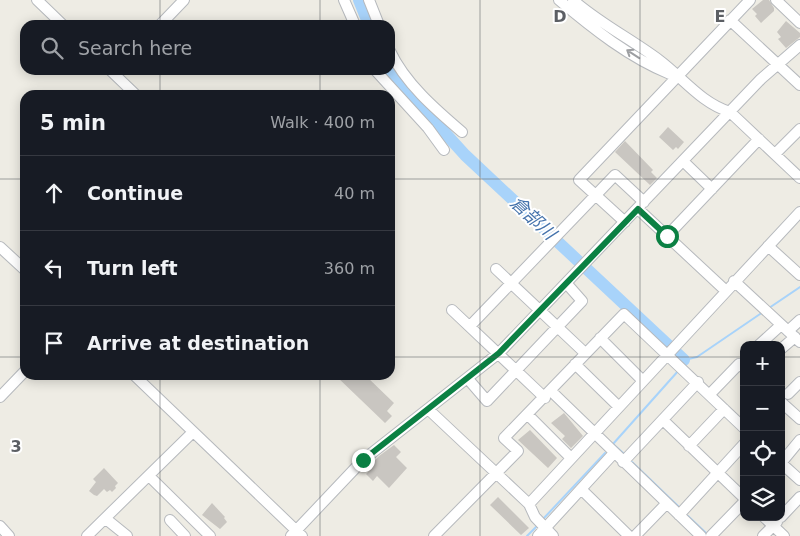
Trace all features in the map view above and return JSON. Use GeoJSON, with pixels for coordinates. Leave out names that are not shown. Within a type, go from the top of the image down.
{"type":"FeatureCollection","features":[{"type":"Feature","properties":{"kind":"street"},"geometry":{"type":"LineString","coordinates":[[37,0],[58,20]]}},
{"type":"Feature","properties":{"kind":"street"},"geometry":{"type":"LineString","coordinates":[[165,20],[184,0]]}},
{"type":"Feature","properties":{"kind":"street"},"geometry":{"type":"LineString","coordinates":[[344,0],[353,20]]}},
{"type":"Feature","properties":{"kind":"street"},"geometry":{"type":"LineString","coordinates":[[369,0],[377,20]]}},
{"type":"Feature","properties":{"kind":"street"},"geometry":{"type":"LineString","coordinates":[[559,0],[578,5],[652,66],[676,76],[716,108],[730,112],[800,178]]}},
{"type":"Feature","properties":{"kind":"street"},"geometry":{"type":"LineString","coordinates":[[625,222],[579,180],[750,0]]}},
{"type":"Feature","properties":{"kind":"street"},"geometry":{"type":"LineString","coordinates":[[776,0],[800,23]]}},
{"type":"Feature","properties":{"kind":"street"},"geometry":{"type":"LineString","coordinates":[[730,20],[800,85]]}},
{"type":"Feature","properties":{"kind":"street"},"geometry":{"type":"LineString","coordinates":[[139,380],[296,534],[363,460],[430,410],[499,353],[730,112],[778,63],[800,45]]}},
{"type":"Feature","properties":{"kind":"street"},"geometry":{"type":"LineString","coordinates":[[395,60],[401,71],[443,116],[462,132]]}},
{"type":"Feature","properties":{"kind":"street"},"geometry":{"type":"LineString","coordinates":[[118,75],[131,90]]}},
{"type":"Feature","properties":{"kind":"street"},"geometry":{"type":"LineString","coordinates":[[380,75],[393,90]]}},
{"type":"Feature","properties":{"kind":"street"},"geometry":{"type":"LineString","coordinates":[[395,92],[428,128],[444,150]]}},
{"type":"Feature","properties":{"kind":"street"},"geometry":{"type":"LineString","coordinates":[[775,154],[800,129]]}},
{"type":"Feature","properties":{"kind":"street"},"geometry":{"type":"LineString","coordinates":[[667,236],[759,139]]}},
{"type":"Feature","properties":{"kind":"street"},"geometry":{"type":"LineString","coordinates":[[683,162],[712,189]]}},
{"type":"Feature","properties":{"kind":"street"},"geometry":{"type":"LineString","coordinates":[[470,326],[615,175],[667,236],[726,291]]}},
{"type":"Feature","properties":{"kind":"street"},"geometry":{"type":"LineString","coordinates":[[530,504],[734,281],[800,212]]}},
{"type":"Feature","properties":{"kind":"street"},"geometry":{"type":"LineString","coordinates":[[768,246],[800,275]]}},
{"type":"Feature","properties":{"kind":"street"},"geometry":{"type":"LineString","coordinates":[[0,247],[20,265]]}},
{"type":"Feature","properties":{"kind":"street"},"geometry":{"type":"LineString","coordinates":[[496,269],[586,353]]}},
{"type":"Feature","properties":{"kind":"street"},"geometry":{"type":"LineString","coordinates":[[734,281],[791,334]]}},
{"type":"Feature","properties":{"kind":"street"},"geometry":{"type":"LineString","coordinates":[[468,380],[487,401],[559,328],[582,301],[566,284]]}},
{"type":"Feature","properties":{"kind":"street"},"geometry":{"type":"LineString","coordinates":[[452,310],[517,371],[548,394],[595,434],[701,536]]}},
{"type":"Feature","properties":{"kind":"street"},"geometry":{"type":"LineString","coordinates":[[434,536],[518,451],[504,438],[624,314],[670,351],[682,368],[740,424]]}},
{"type":"Feature","properties":{"kind":"street"},"geometry":{"type":"LineString","coordinates":[[771,341],[791,334],[800,320]]}},
{"type":"Feature","properties":{"kind":"street"},"geometry":{"type":"LineString","coordinates":[[600,338],[643,382]]}},
{"type":"Feature","properties":{"kind":"street"},"geometry":{"type":"LineString","coordinates":[[575,364],[619,407]]}},
{"type":"Feature","properties":{"kind":"street"},"geometry":{"type":"LineString","coordinates":[[710,394],[740,365]]}},
{"type":"Feature","properties":{"kind":"street"},"geometry":{"type":"LineString","coordinates":[[0,397],[20,376]]}},
{"type":"Feature","properties":{"kind":"street"},"geometry":{"type":"LineString","coordinates":[[623,462],[698,382]]}},
{"type":"Feature","properties":{"kind":"street"},"geometry":{"type":"LineString","coordinates":[[800,382],[785,398],[800,419]]}},
{"type":"Feature","properties":{"kind":"street"},"geometry":{"type":"LineString","coordinates":[[690,446],[724,409]]}},
{"type":"Feature","properties":{"kind":"street"},"geometry":{"type":"LineString","coordinates":[[430,410],[530,504],[541,532]]}},
{"type":"Feature","properties":{"kind":"street"},"geometry":{"type":"LineString","coordinates":[[528,415],[571,458]]}},
{"type":"Feature","properties":{"kind":"street"},"geometry":{"type":"LineString","coordinates":[[663,420],[740,496]]}},
{"type":"Feature","properties":{"kind":"street"},"geometry":{"type":"LineString","coordinates":[[87,536],[193,432]]}},
{"type":"Feature","properties":{"kind":"street"},"geometry":{"type":"LineString","coordinates":[[785,458],[800,440]]}},
{"type":"Feature","properties":{"kind":"street"},"geometry":{"type":"LineString","coordinates":[[679,515],[740,448]]}},
{"type":"Feature","properties":{"kind":"street"},"geometry":{"type":"LineString","coordinates":[[541,532],[614,453]]}},
{"type":"Feature","properties":{"kind":"street"},"geometry":{"type":"LineString","coordinates":[[785,467],[800,480]]}},
{"type":"Feature","properties":{"kind":"street"},"geometry":{"type":"LineString","coordinates":[[149,476],[210,536]]}},
{"type":"Feature","properties":{"kind":"street"},"geometry":{"type":"LineString","coordinates":[[581,489],[629,536]]}},
{"type":"Feature","properties":{"kind":"street"},"geometry":{"type":"LineString","coordinates":[[785,513],[800,497]]}},
{"type":"Feature","properties":{"kind":"street"},"geometry":{"type":"LineString","coordinates":[[635,536],[667,503]]}},
{"type":"Feature","properties":{"kind":"street"},"geometry":{"type":"LineString","coordinates":[[711,536],[740,504]]}},
{"type":"Feature","properties":{"kind":"street"},"geometry":{"type":"LineString","coordinates":[[106,519],[127,536]]}},
{"type":"Feature","properties":{"kind":"street"},"geometry":{"type":"LineString","coordinates":[[170,520],[185,536]]}},
{"type":"Feature","properties":{"kind":"street"},"geometry":{"type":"LineString","coordinates":[[768,521],[784,536]]}},
{"type":"Feature","properties":{"kind":"street"},"geometry":{"type":"LineString","coordinates":[[763,536],[777,521]]}},
{"type":"Feature","properties":{"kind":"street"},"geometry":{"type":"LineString","coordinates":[[0,526],[8,536]]}},
{"type":"Feature","properties":{"kind":"street"},"geometry":{"type":"LineString","coordinates":[[541,532],[553,536]]}},
{"type":"Feature","properties":{"kind":"building"},"geometry":{"type":"Polygon","coordinates":[[[763,0],[769,0],[774,11],[761,23],[755,16],[757,14],[752,9],[763,0]]]}},
{"type":"Feature","properties":{"kind":"building"},"geometry":{"type":"Polygon","coordinates":[[[786,21],[800,33],[800,37],[786,48],[778,39],[781,37],[777,32],[786,21]]]}},
{"type":"Feature","properties":{"kind":"building"},"geometry":{"type":"Polygon","coordinates":[[[668,127],[684,142],[678,149],[676,147],[673,150],[659,137],[668,127]]]}},
{"type":"Feature","properties":{"kind":"building"},"geometry":{"type":"Polygon","coordinates":[[[625,141],[653,170],[651,172],[657,178],[650,185],[615,152],[625,141]]]}},
{"type":"Feature","properties":{"kind":"building"},"geometry":{"type":"Polygon","coordinates":[[[340,380],[370,380],[394,403],[387,411],[392,416],[385,423],[340,380]]]}},
{"type":"Feature","properties":{"kind":"building"},"geometry":{"type":"Polygon","coordinates":[[[564,413],[583,436],[571,448],[562,439],[565,436],[551,423],[564,413]]]}},
{"type":"Feature","properties":{"kind":"building"},"geometry":{"type":"Polygon","coordinates":[[[530,430],[557,458],[548,468],[518,440],[530,430]]]}},
{"type":"Feature","properties":{"kind":"building"},"geometry":{"type":"Polygon","coordinates":[[[394,445],[401,452],[396,457],[407,468],[389,488],[377,476],[373,481],[366,474],[369,471],[367,469],[379,456],[394,445]]]}},
{"type":"Feature","properties":{"kind":"building"},"geometry":{"type":"Polygon","coordinates":[[[104,468],[118,483],[112,492],[110,490],[107,492],[104,489],[97,496],[89,491],[96,482],[93,479],[104,468]]]}},
{"type":"Feature","properties":{"kind":"building"},"geometry":{"type":"Polygon","coordinates":[[[498,497],[529,528],[521,535],[490,505],[498,497]]]}},
{"type":"Feature","properties":{"kind":"building"},"geometry":{"type":"Polygon","coordinates":[[[212,503],[225,517],[227,522],[220,529],[202,515],[212,503]]]}},
{"type":"Feature","properties":{"kind":"waterway","name":"倉部川"},"geometry":{"type":"LineString","coordinates":[[359,0],[367,20]]}},
{"type":"Feature","properties":{"kind":"waterway","name":"倉部川"},"geometry":{"type":"LineString","coordinates":[[393,75],[465,155],[684,360]]}},
{"type":"Feature","properties":{"kind":"waterway"},"geometry":{"type":"LineString","coordinates":[[769,308],[800,287]]}},
{"type":"Feature","properties":{"kind":"waterway"},"geometry":{"type":"LineString","coordinates":[[682,364],[684,360],[697,357],[763,312]]}},
{"type":"Feature","properties":{"kind":"waterway"},"geometry":{"type":"LineString","coordinates":[[623,453],[613,444],[679,370]]}},
{"type":"Feature","properties":{"kind":"waterway"},"geometry":{"type":"LineString","coordinates":[[544,518],[605,453]]}},
{"type":"Feature","properties":{"kind":"waterway"},"geometry":{"type":"LineString","coordinates":[[632,462],[679,507]]}},
{"type":"Feature","properties":{"kind":"waterway"},"geometry":{"type":"LineString","coordinates":[[688,516],[706,533]]}},
{"type":"Feature","properties":{"kind":"waterway"},"geometry":{"type":"LineString","coordinates":[[527,536],[536,527]]}},
{"type":"Feature","properties":{"kind":"route"},"geometry":{"type":"LineString","coordinates":[[363,460],[422,413],[430,410],[499,353],[638,209],[667,236]]}}]}
